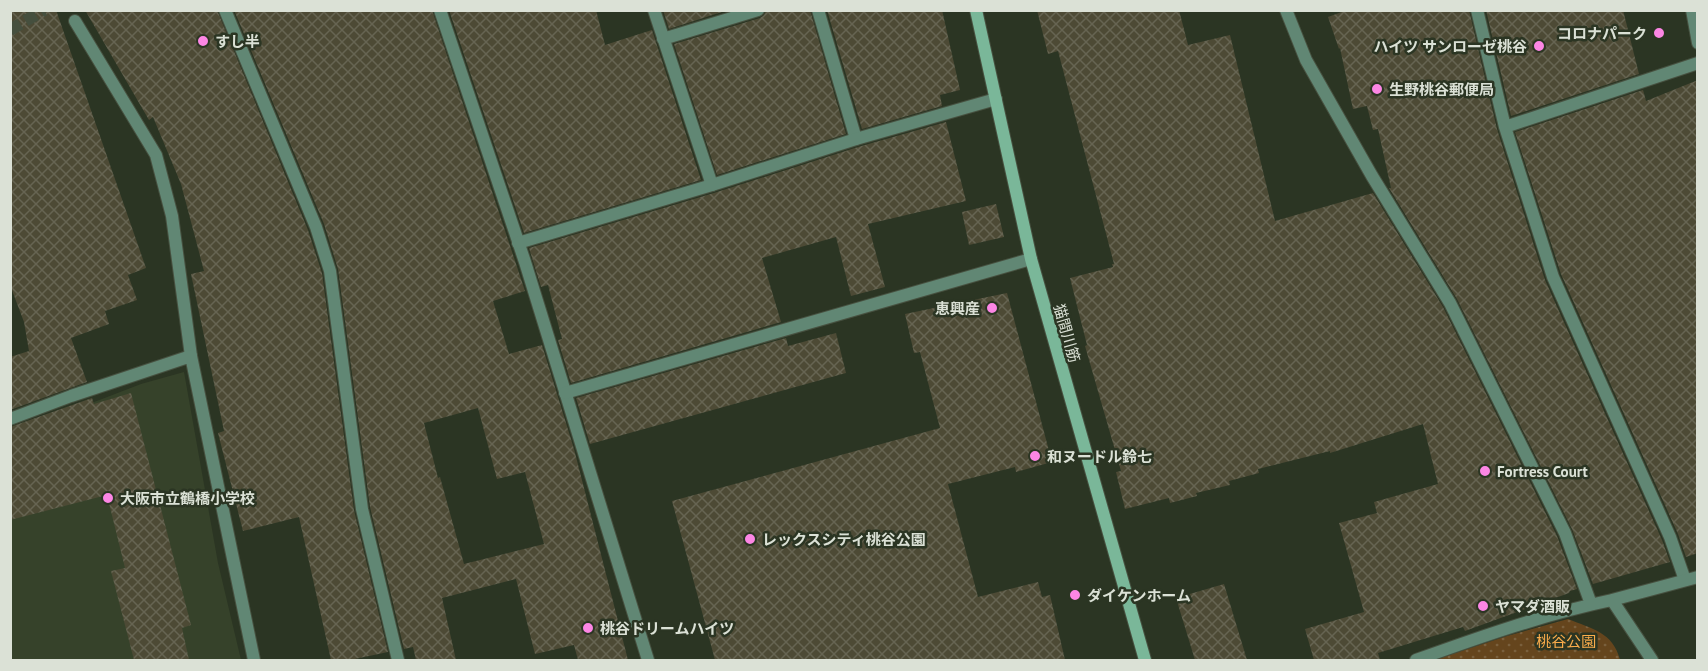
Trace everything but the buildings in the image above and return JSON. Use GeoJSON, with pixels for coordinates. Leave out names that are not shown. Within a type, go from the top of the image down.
{"type":"FeatureCollection","features":[{"type":"Feature","properties":{"kind":"street"},"geometry":{"type":"LineString","coordinates":[[225,10],[316,227],[330,271],[362,509],[398,660]]}},
{"type":"Feature","properties":{"kind":"street"},"geometry":{"type":"LineString","coordinates":[[440,10],[518,243],[648,660]]}},
{"type":"Feature","properties":{"kind":"street"},"geometry":{"type":"LineString","coordinates":[[654,10],[712,185]]}},
{"type":"Feature","properties":{"kind":"street"},"geometry":{"type":"LineString","coordinates":[[663,39],[758,10]]}},
{"type":"Feature","properties":{"kind":"street"},"geometry":{"type":"LineString","coordinates":[[818,10],[856,139]]}},
{"type":"Feature","properties":{"kind":"street","name":"猫間川筋"},"geometry":{"type":"LineString","coordinates":[[976,10],[1031,259],[1145,660]]}},
{"type":"Feature","properties":{"kind":"street"},"geometry":{"type":"LineString","coordinates":[[1286,10],[1306,60],[1468,337],[1565,533],[1591,604]]}},
{"type":"Feature","properties":{"kind":"street"},"geometry":{"type":"LineString","coordinates":[[1416,660],[1484,635],[1591,604],[1691,579],[1552,277],[1505,127],[1477,10]]}},
{"type":"Feature","properties":{"kind":"street"},"geometry":{"type":"LineString","coordinates":[[1692,10],[1698,43]]}},
{"type":"Feature","properties":{"kind":"street"},"geometry":{"type":"LineString","coordinates":[[75,21],[156,155],[171,216],[191,356],[254,660]]}},
{"type":"Feature","properties":{"kind":"street"},"geometry":{"type":"LineString","coordinates":[[1505,127],[1698,63]]}},
{"type":"Feature","properties":{"kind":"street"},"geometry":{"type":"LineString","coordinates":[[518,243],[856,139],[996,99]]}},
{"type":"Feature","properties":{"kind":"street"},"geometry":{"type":"LineString","coordinates":[[565,393],[1031,259]]}},
{"type":"Feature","properties":{"kind":"street"},"geometry":{"type":"LineString","coordinates":[[10,419],[191,356]]}},
{"type":"Feature","properties":{"kind":"street"},"geometry":{"type":"LineString","coordinates":[[1612,600],[1652,660]]}},
{"type":"Feature","properties":{"kind":"shaded area","name":"大阪市立鶴橋小学校"},"geometry":{"type":"Polygon","coordinates":[[[184,372],[218,563],[241,660],[11,660],[11,434],[141,384],[184,372]]]}},
{"type":"Feature","properties":{"kind":"green space","name":"桃谷公園"},"geometry":{"type":"Polygon","coordinates":[[[1568,619],[1607,637],[1617,651],[1620,660],[1434,660],[1507,636],[1568,619]]]}},
{"type":"Feature","properties":{"kind":"tunnel"},"geometry":{"type":"LineString","coordinates":[[10,30],[44,10]]}},
{"type":"Feature","properties":{"kind":"place","name":"コロナパーク"},"geometry":{"type":"Point","coordinates":[1659,33]}},
{"type":"Feature","properties":{"kind":"place","name":"すし半"},"geometry":{"type":"Point","coordinates":[203,41]}},
{"type":"Feature","properties":{"kind":"place","name":"ハイツ サンローゼ桃谷"},"geometry":{"type":"Point","coordinates":[1539,46]}},
{"type":"Feature","properties":{"kind":"place","name":"生野桃谷郵便局"},"geometry":{"type":"Point","coordinates":[1377,89]}},
{"type":"Feature","properties":{"kind":"place","name":"恵興産"},"geometry":{"type":"Point","coordinates":[992,308]}},
{"type":"Feature","properties":{"kind":"place","name":"和ヌードル鈴七"},"geometry":{"type":"Point","coordinates":[1035,456]}},
{"type":"Feature","properties":{"kind":"place","name":"Fortress Court"},"geometry":{"type":"Point","coordinates":[1485,471]}},
{"type":"Feature","properties":{"kind":"place","name":"大阪市立鶴橋小学校"},"geometry":{"type":"Point","coordinates":[108,498]}},
{"type":"Feature","properties":{"kind":"place","name":"レックスシティ桃谷公園"},"geometry":{"type":"Point","coordinates":[750,539]}},
{"type":"Feature","properties":{"kind":"place","name":"ダイケンホーム"},"geometry":{"type":"Point","coordinates":[1075,595]}},
{"type":"Feature","properties":{"kind":"place","name":"ヤマダ酒販"},"geometry":{"type":"Point","coordinates":[1483,606]}},
{"type":"Feature","properties":{"kind":"place","name":"桃谷ドリームハイツ"},"geometry":{"type":"Point","coordinates":[588,628]}}]}
